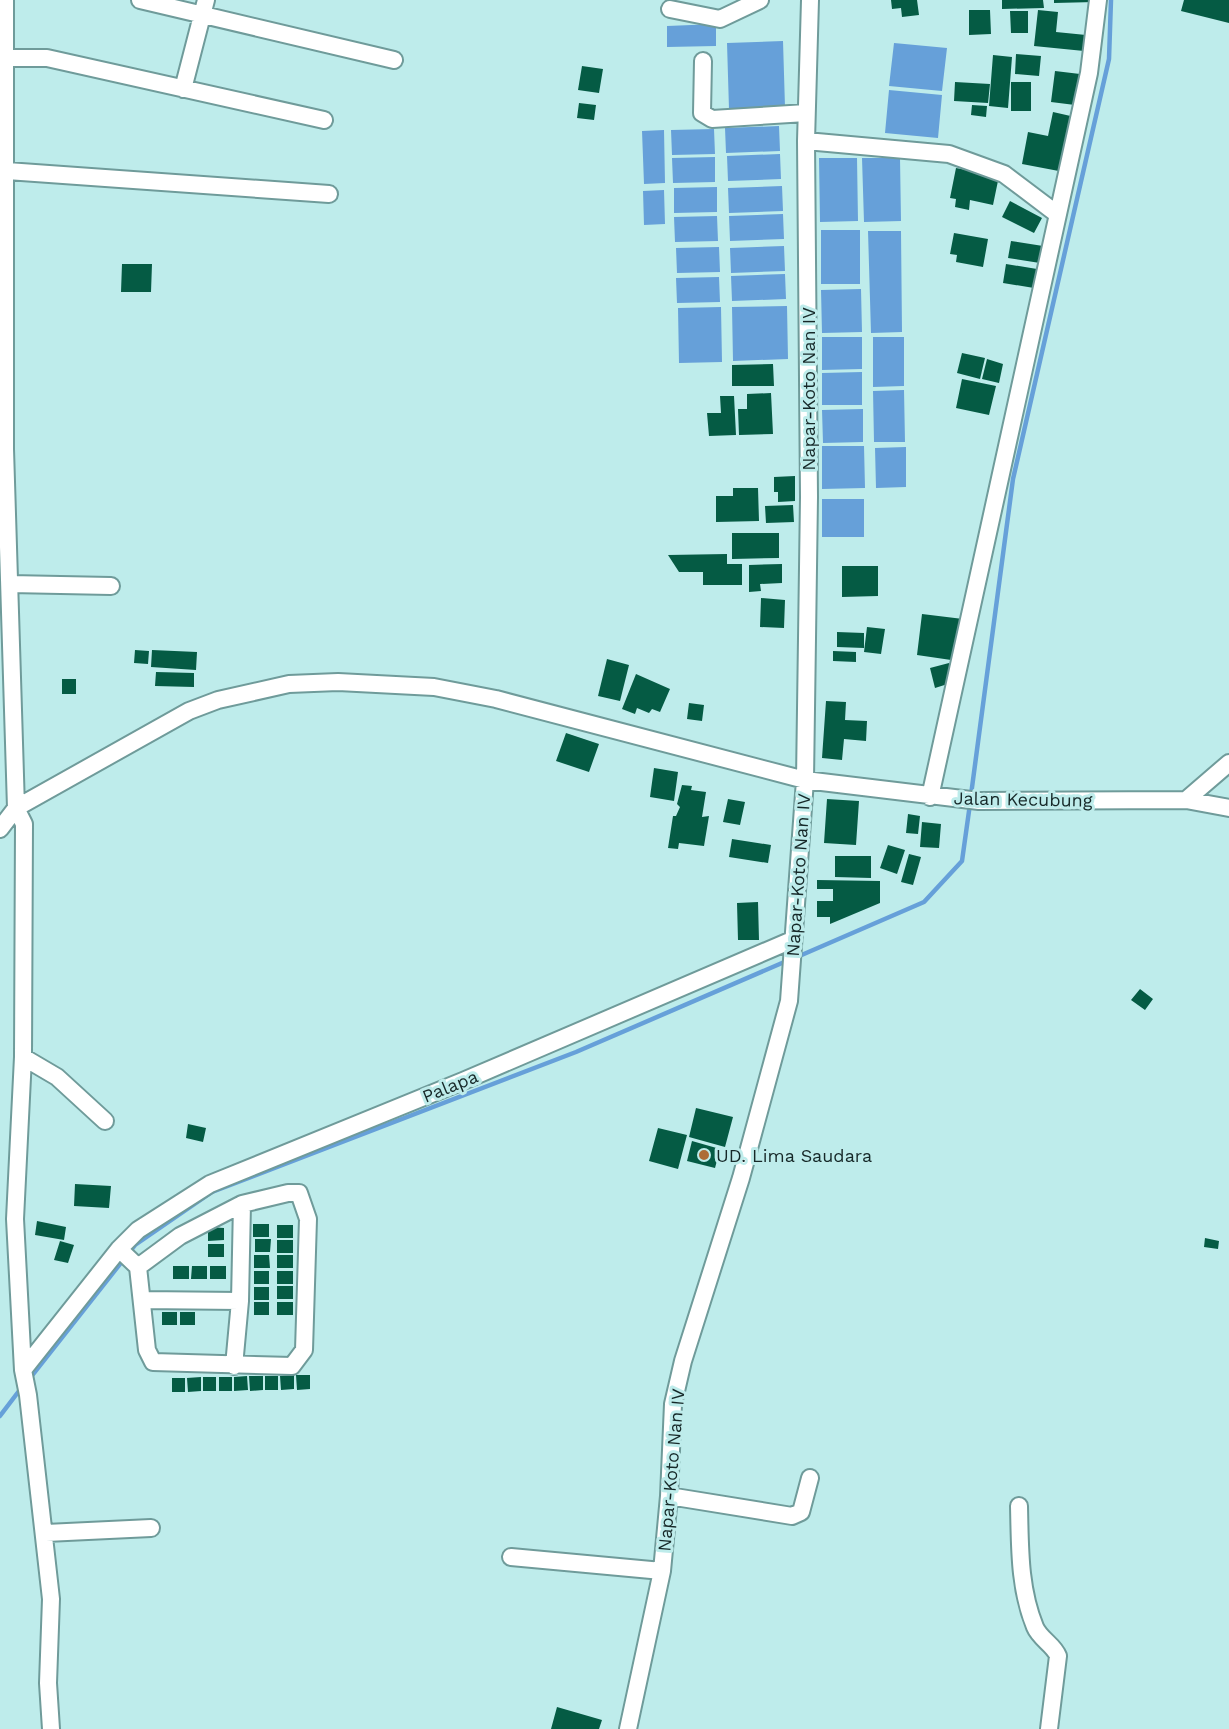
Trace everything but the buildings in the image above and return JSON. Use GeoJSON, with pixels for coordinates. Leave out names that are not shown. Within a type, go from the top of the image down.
{"type":"FeatureCollection","features":[{"type":"Feature","properties":{"kind":"street"},"geometry":{"type":"LineString","coordinates":[[0,829],[8,813],[10,584],[3,448],[5,0]]}},
{"type":"Feature","properties":{"kind":"street"},"geometry":{"type":"LineString","coordinates":[[140,0],[204,7],[394,60]]}},
{"type":"Feature","properties":{"kind":"street"},"geometry":{"type":"LineString","coordinates":[[670,9],[720,19],[760,0]]}},
{"type":"Feature","properties":{"kind":"street","name":"Napar-Koto Nan IV"},"geometry":{"type":"LineString","coordinates":[[628,1729],[662,1571],[669,1496],[673,1404],[683,1360],[741,1178],[789,1001],[806,780],[809,496],[806,112],[810,0]]}},
{"type":"Feature","properties":{"kind":"street"},"geometry":{"type":"LineString","coordinates":[[930,797],[1089,73],[1098,0]]}},
{"type":"Feature","properties":{"kind":"street"},"geometry":{"type":"LineString","coordinates":[[183,89],[204,7]]}},
{"type":"Feature","properties":{"kind":"street"},"geometry":{"type":"LineString","coordinates":[[5,58],[47,58],[324,120]]}},
{"type":"Feature","properties":{"kind":"street"},"geometry":{"type":"LineString","coordinates":[[703,61],[702,113],[712,119],[806,112]]}},
{"type":"Feature","properties":{"kind":"street"},"geometry":{"type":"LineString","coordinates":[[806,141],[949,154],[1004,174],[1057,214]]}},
{"type":"Feature","properties":{"kind":"street"},"geometry":{"type":"LineString","coordinates":[[4,160],[329,194]]}},
{"type":"Feature","properties":{"kind":"street"},"geometry":{"type":"LineString","coordinates":[[10,584],[111,586]]}},
{"type":"Feature","properties":{"kind":"street","name":"Jalan Kecubung"},"geometry":{"type":"LineString","coordinates":[[8,813],[189,711],[218,700],[289,684],[338,682],[434,687],[487,697],[806,780],[930,797],[979,801],[1186,800],[1229,808]]}},
{"type":"Feature","properties":{"kind":"street"},"geometry":{"type":"LineString","coordinates":[[1186,800],[1229,763]]}},
{"type":"Feature","properties":{"kind":"street"},"geometry":{"type":"LineString","coordinates":[[8,813],[24,824],[23,1057],[15,1219],[23,1372],[46,1533],[51,1599],[48,1683],[51,1729]]}},
{"type":"Feature","properties":{"kind":"street","name":"Palapa"},"geometry":{"type":"LineString","coordinates":[[23,1372],[128,1257],[138,1230],[210,1184],[792,943]]}},
{"type":"Feature","properties":{"kind":"street"},"geometry":{"type":"LineString","coordinates":[[23,1057],[57,1077],[105,1121]]}},
{"type":"Feature","properties":{"kind":"street"},"geometry":{"type":"LineString","coordinates":[[288,1193],[299,1193],[305,1204],[308,1219],[304,1350],[292,1366],[153,1362],[147,1350],[142,1300],[128,1257],[180,1236],[242,1204],[288,1193]]}},
{"type":"Feature","properties":{"kind":"street"},"geometry":{"type":"LineString","coordinates":[[234,1366],[240,1301],[242,1204]]}},
{"type":"Feature","properties":{"kind":"street"},"geometry":{"type":"LineString","coordinates":[[142,1300],[240,1301]]}},
{"type":"Feature","properties":{"kind":"street"},"geometry":{"type":"LineString","coordinates":[[669,1496],[792,1516],[801,1512],[810,1478]]}},
{"type":"Feature","properties":{"kind":"street"},"geometry":{"type":"LineString","coordinates":[[1019,1506],[1021,1568],[1026,1603],[1038,1633],[1058,1656],[1049,1729]]}},
{"type":"Feature","properties":{"kind":"street"},"geometry":{"type":"LineString","coordinates":[[46,1533],[151,1528]]}},
{"type":"Feature","properties":{"kind":"street"},"geometry":{"type":"LineString","coordinates":[[512,1557],[662,1571]]}},
{"type":"Feature","properties":{"kind":"water"},"geometry":{"type":"Polygon","coordinates":[[[716,24],[716,46],[667,47],[667,26],[716,24]]]}},
{"type":"Feature","properties":{"kind":"water"},"geometry":{"type":"Polygon","coordinates":[[[783,41],[785,107],[729,109],[727,43],[783,41]]]}},
{"type":"Feature","properties":{"kind":"water"},"geometry":{"type":"Polygon","coordinates":[[[894,43],[947,48],[942,91],[889,86],[894,43]]]}},
{"type":"Feature","properties":{"kind":"water"},"geometry":{"type":"Polygon","coordinates":[[[889,90],[942,95],[938,138],[885,133],[889,90]]]}},
{"type":"Feature","properties":{"kind":"water"},"geometry":{"type":"Polygon","coordinates":[[[779,126],[780,151],[726,153],[725,128],[779,126]]]}},
{"type":"Feature","properties":{"kind":"water"},"geometry":{"type":"Polygon","coordinates":[[[714,129],[715,154],[672,155],[671,130],[714,129]]]}},
{"type":"Feature","properties":{"kind":"water"},"geometry":{"type":"Polygon","coordinates":[[[664,130],[665,183],[644,184],[642,131],[664,130]]]}},
{"type":"Feature","properties":{"kind":"water"},"geometry":{"type":"Polygon","coordinates":[[[780,154],[781,179],[728,181],[727,156],[780,154]]]}},
{"type":"Feature","properties":{"kind":"water"},"geometry":{"type":"Polygon","coordinates":[[[715,157],[715,182],[673,183],[672,158],[715,157]]]}},
{"type":"Feature","properties":{"kind":"water"},"geometry":{"type":"Polygon","coordinates":[[[819,158],[857,158],[858,221],[820,222],[819,158]]]}},
{"type":"Feature","properties":{"kind":"water"},"geometry":{"type":"Polygon","coordinates":[[[862,158],[900,158],[901,221],[864,222],[862,158]]]}},
{"type":"Feature","properties":{"kind":"water"},"geometry":{"type":"Polygon","coordinates":[[[782,186],[783,211],[729,213],[728,188],[782,186]]]}},
{"type":"Feature","properties":{"kind":"water"},"geometry":{"type":"Polygon","coordinates":[[[717,187],[717,212],[674,213],[674,188],[717,187]]]}},
{"type":"Feature","properties":{"kind":"water"},"geometry":{"type":"Polygon","coordinates":[[[664,190],[665,224],[644,225],[643,191],[664,190]]]}},
{"type":"Feature","properties":{"kind":"water"},"geometry":{"type":"Polygon","coordinates":[[[783,214],[784,239],[730,241],[729,216],[783,214]]]}},
{"type":"Feature","properties":{"kind":"water"},"geometry":{"type":"Polygon","coordinates":[[[717,216],[718,241],[675,242],[674,217],[717,216]]]}},
{"type":"Feature","properties":{"kind":"water"},"geometry":{"type":"Polygon","coordinates":[[[821,230],[860,230],[860,284],[821,284],[821,230]]]}},
{"type":"Feature","properties":{"kind":"water"},"geometry":{"type":"Polygon","coordinates":[[[868,231],[901,231],[902,332],[871,333],[868,231]]]}},
{"type":"Feature","properties":{"kind":"water"},"geometry":{"type":"Polygon","coordinates":[[[784,246],[785,271],[731,273],[730,248],[784,246]]]}},
{"type":"Feature","properties":{"kind":"water"},"geometry":{"type":"Polygon","coordinates":[[[719,247],[720,272],[677,273],[676,248],[719,247]]]}},
{"type":"Feature","properties":{"kind":"water"},"geometry":{"type":"Polygon","coordinates":[[[785,274],[786,299],[732,301],[731,276],[785,274]]]}},
{"type":"Feature","properties":{"kind":"water"},"geometry":{"type":"Polygon","coordinates":[[[719,277],[720,302],[677,303],[676,278],[719,277]]]}},
{"type":"Feature","properties":{"kind":"water"},"geometry":{"type":"Polygon","coordinates":[[[861,289],[862,332],[822,333],[821,290],[861,289]]]}},
{"type":"Feature","properties":{"kind":"water"},"geometry":{"type":"Polygon","coordinates":[[[787,306],[788,359],[733,361],[732,307],[787,306]]]}},
{"type":"Feature","properties":{"kind":"water"},"geometry":{"type":"Polygon","coordinates":[[[721,307],[722,362],[679,363],[678,308],[721,307]]]}},
{"type":"Feature","properties":{"kind":"water"},"geometry":{"type":"Polygon","coordinates":[[[822,337],[862,337],[862,369],[822,370],[822,337]]]}},
{"type":"Feature","properties":{"kind":"water"},"geometry":{"type":"Polygon","coordinates":[[[873,337],[904,337],[904,386],[873,387],[873,337]]]}},
{"type":"Feature","properties":{"kind":"water"},"geometry":{"type":"Polygon","coordinates":[[[862,372],[862,405],[822,405],[822,373],[862,372]]]}},
{"type":"Feature","properties":{"kind":"water"},"geometry":{"type":"Polygon","coordinates":[[[904,390],[905,442],[874,442],[873,391],[904,390]]]}},
{"type":"Feature","properties":{"kind":"water"},"geometry":{"type":"Polygon","coordinates":[[[863,409],[863,442],[823,443],[822,410],[863,409]]]}},
{"type":"Feature","properties":{"kind":"water"},"geometry":{"type":"Polygon","coordinates":[[[822,446],[864,446],[865,488],[822,489],[822,446]]]}},
{"type":"Feature","properties":{"kind":"water"},"geometry":{"type":"Polygon","coordinates":[[[906,447],[906,487],[876,488],[875,448],[906,447]]]}},
{"type":"Feature","properties":{"kind":"water"},"geometry":{"type":"Polygon","coordinates":[[[822,499],[864,499],[864,537],[822,537],[822,499]]]}},
{"type":"Feature","properties":{"kind":"waterway"},"geometry":{"type":"LineString","coordinates":[[971,795],[1013,479],[1109,59],[1111,0]]}},
{"type":"Feature","properties":{"kind":"waterway"},"geometry":{"type":"LineString","coordinates":[[797,957],[924,902],[962,861],[970,804]]}},
{"type":"Feature","properties":{"kind":"waterway"},"geometry":{"type":"LineString","coordinates":[[30,1378],[135,1245],[212,1192],[576,1052],[789,960]]}},
{"type":"Feature","properties":{"kind":"waterway"},"geometry":{"type":"LineString","coordinates":[[0,1416],[22,1387]]}},
{"type":"Feature","properties":{"kind":"place","name":"UD. Lima Saudara"},"geometry":{"type":"Point","coordinates":[704,1155]}}]}
